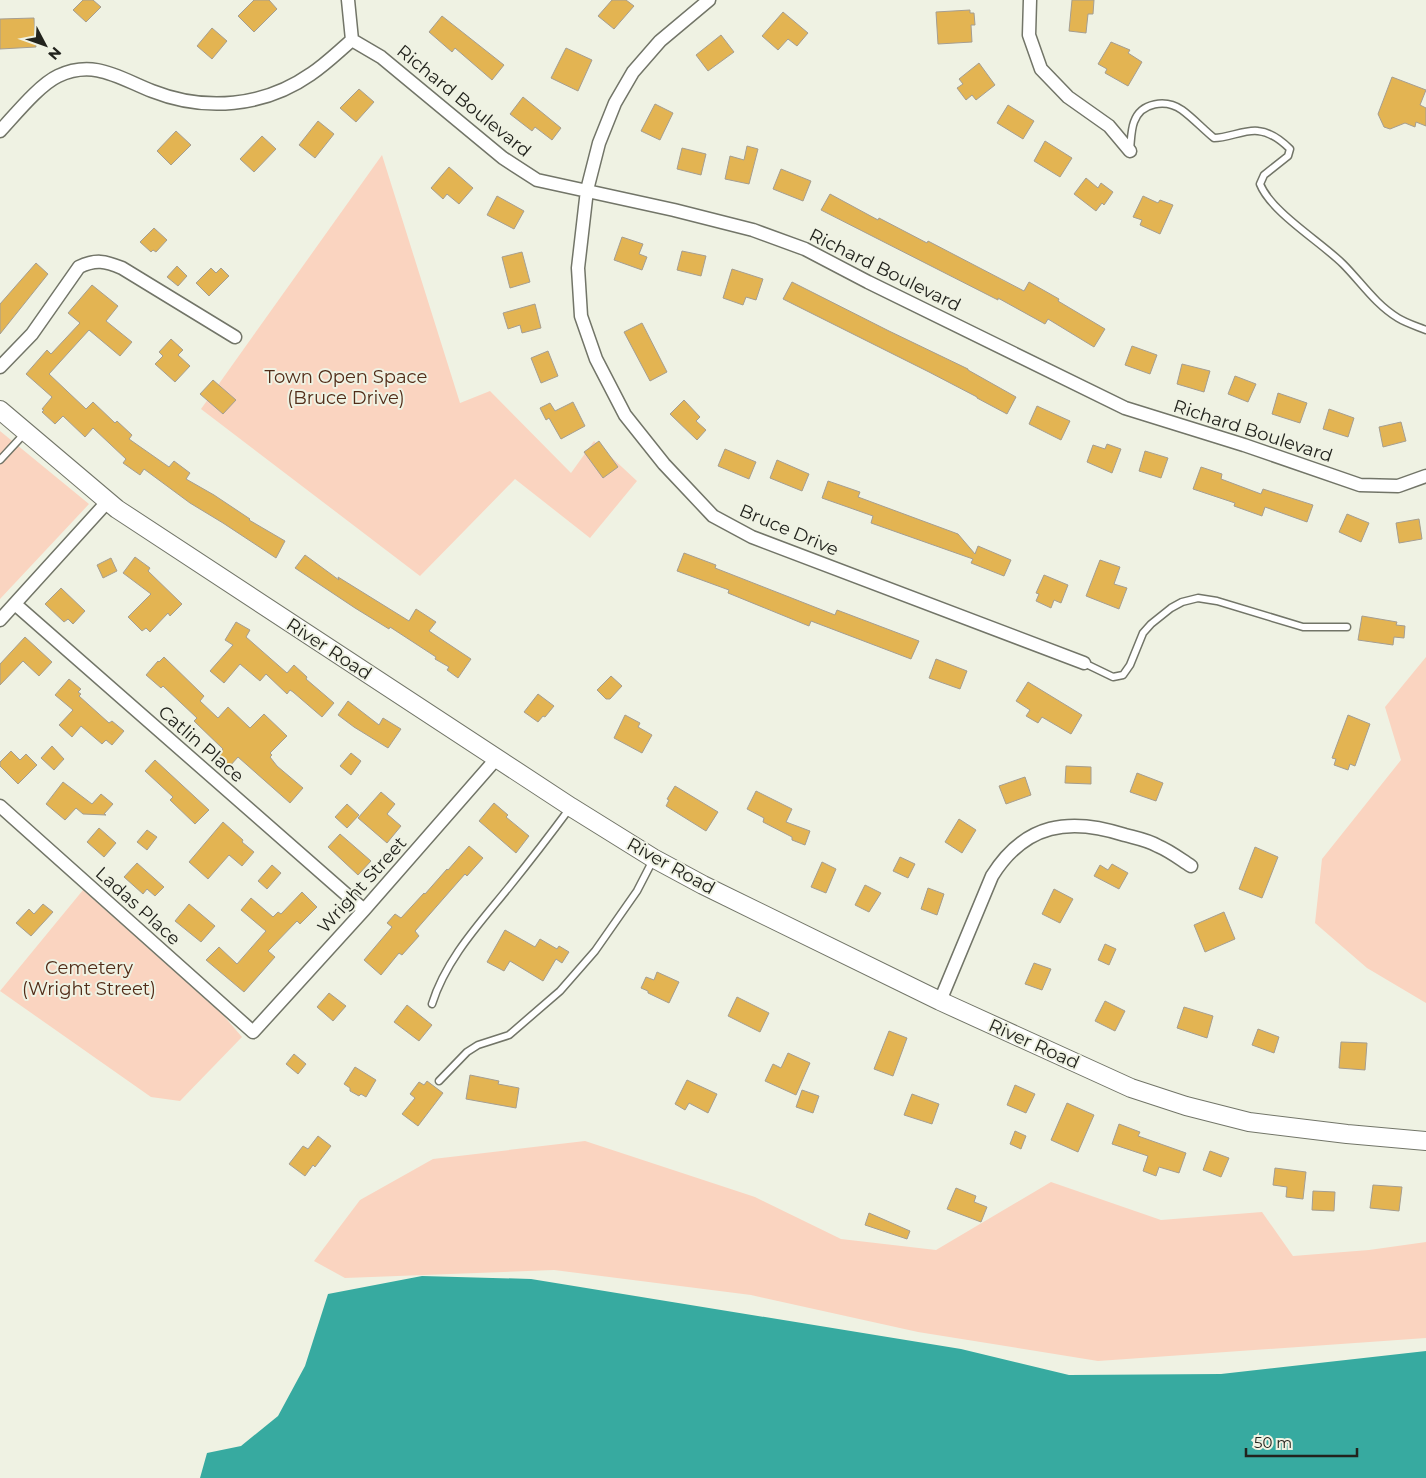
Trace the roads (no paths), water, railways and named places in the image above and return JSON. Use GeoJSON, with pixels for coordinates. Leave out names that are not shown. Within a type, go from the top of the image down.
{"type":"FeatureCollection","features":[{"type":"Feature","properties":{"kind":"main road","name":"River Road"},"geometry":{"type":"LineString","coordinates":[[0,410],[108,502],[570,807],[654,858],[742,905],[940,1000],[1132,1088],[1186,1106],[1249,1122],[1426,1142]]}},
{"type":"Feature","properties":{"kind":"street"},"geometry":{"type":"LineString","coordinates":[[0,131],[43,87],[57,76],[77,70],[103,71],[119,76],[151,91],[192,102],[242,103],[267,96],[311,74],[352,40],[348,0]]}},
{"type":"Feature","properties":{"kind":"street","name":"Bruce Drive"},"geometry":{"type":"LineString","coordinates":[[709,0],[660,41],[633,72],[615,103],[602,134],[587,190],[578,268],[581,316],[596,359],[626,415],[664,464],[712,516],[752,537],[1084,663]]}},
{"type":"Feature","properties":{"kind":"street"},"geometry":{"type":"LineString","coordinates":[[1030,0],[1029,35],[1041,69],[1068,97],[1109,126],[1130,150]]}},
{"type":"Feature","properties":{"kind":"street","name":"Richard Boulevard"},"geometry":{"type":"LineString","coordinates":[[352,40],[381,57],[503,158],[537,180],[587,190],[753,230],[805,249],[868,282],[1125,408],[1244,445],[1360,485],[1398,486],[1426,476]]}},
{"type":"Feature","properties":{"kind":"street"},"geometry":{"type":"LineString","coordinates":[[0,368],[32,334],[80,267],[92,261],[109,262],[122,268],[235,337]]}},
{"type":"Feature","properties":{"kind":"street"},"geometry":{"type":"LineString","coordinates":[[0,620],[108,502]]}},
{"type":"Feature","properties":{"kind":"street","name":"Catlin Place"},"geometry":{"type":"LineString","coordinates":[[15,604],[364,910]]}},
{"type":"Feature","properties":{"kind":"street","name":"Wright Street"},"geometry":{"type":"LineString","coordinates":[[253,1032],[364,910],[496,759]]}},
{"type":"Feature","properties":{"kind":"street","name":"Ladas Place"},"geometry":{"type":"LineString","coordinates":[[0,806],[253,1032]]}},
{"type":"Feature","properties":{"kind":"street"},"geometry":{"type":"LineString","coordinates":[[940,1000],[992,876],[1001,862],[1014,849],[1033,835],[1059,825],[1083,825],[1105,828],[1157,844],[1191,866]]}},
{"type":"Feature","properties":{"kind":"lane"},"geometry":{"type":"LineString","coordinates":[[1130,150],[1133,123],[1139,112],[1153,103],[1170,104],[1182,110],[1214,138],[1224,138],[1258,131],[1282,141],[1290,149],[1288,156],[1264,175],[1260,184],[1263,191],[1288,217],[1342,262],[1380,304],[1398,318],[1426,330]]}},
{"type":"Feature","properties":{"kind":"lane"},"geometry":{"type":"LineString","coordinates":[[0,460],[26,433]]}},
{"type":"Feature","properties":{"kind":"lane"},"geometry":{"type":"LineString","coordinates":[[1084,663],[1113,677],[1123,675],[1130,665],[1143,633],[1151,624],[1182,602],[1198,598],[1216,600],[1303,627],[1347,627]]}},
{"type":"Feature","properties":{"kind":"lane"},"geometry":{"type":"LineString","coordinates":[[432,1004],[437,987],[454,957],[538,852],[570,807]]}},
{"type":"Feature","properties":{"kind":"lane"},"geometry":{"type":"LineString","coordinates":[[439,1080],[467,1052],[478,1045],[508,1035],[560,991],[594,951],[637,892],[654,858]]}},
{"type":"Feature","properties":{"kind":"water"},"geometry":{"type":"Polygon","coordinates":[[[422,1276],[531,1279],[961,1349],[1069,1375],[1221,1374],[1426,1351],[1426,1478],[200,1478],[207,1453],[241,1446],[278,1416],[305,1366],[328,1294],[422,1276]]]}},
{"type":"Feature","properties":{"kind":"park label","name":"Town Open Space (Bruce Drive)"},"geometry":{"type":"Point","coordinates":[346,387]}},
{"type":"Feature","properties":{"kind":"park label","name":"Cemetery (Wright Street)"},"geometry":{"type":"Point","coordinates":[89,978]}}]}
